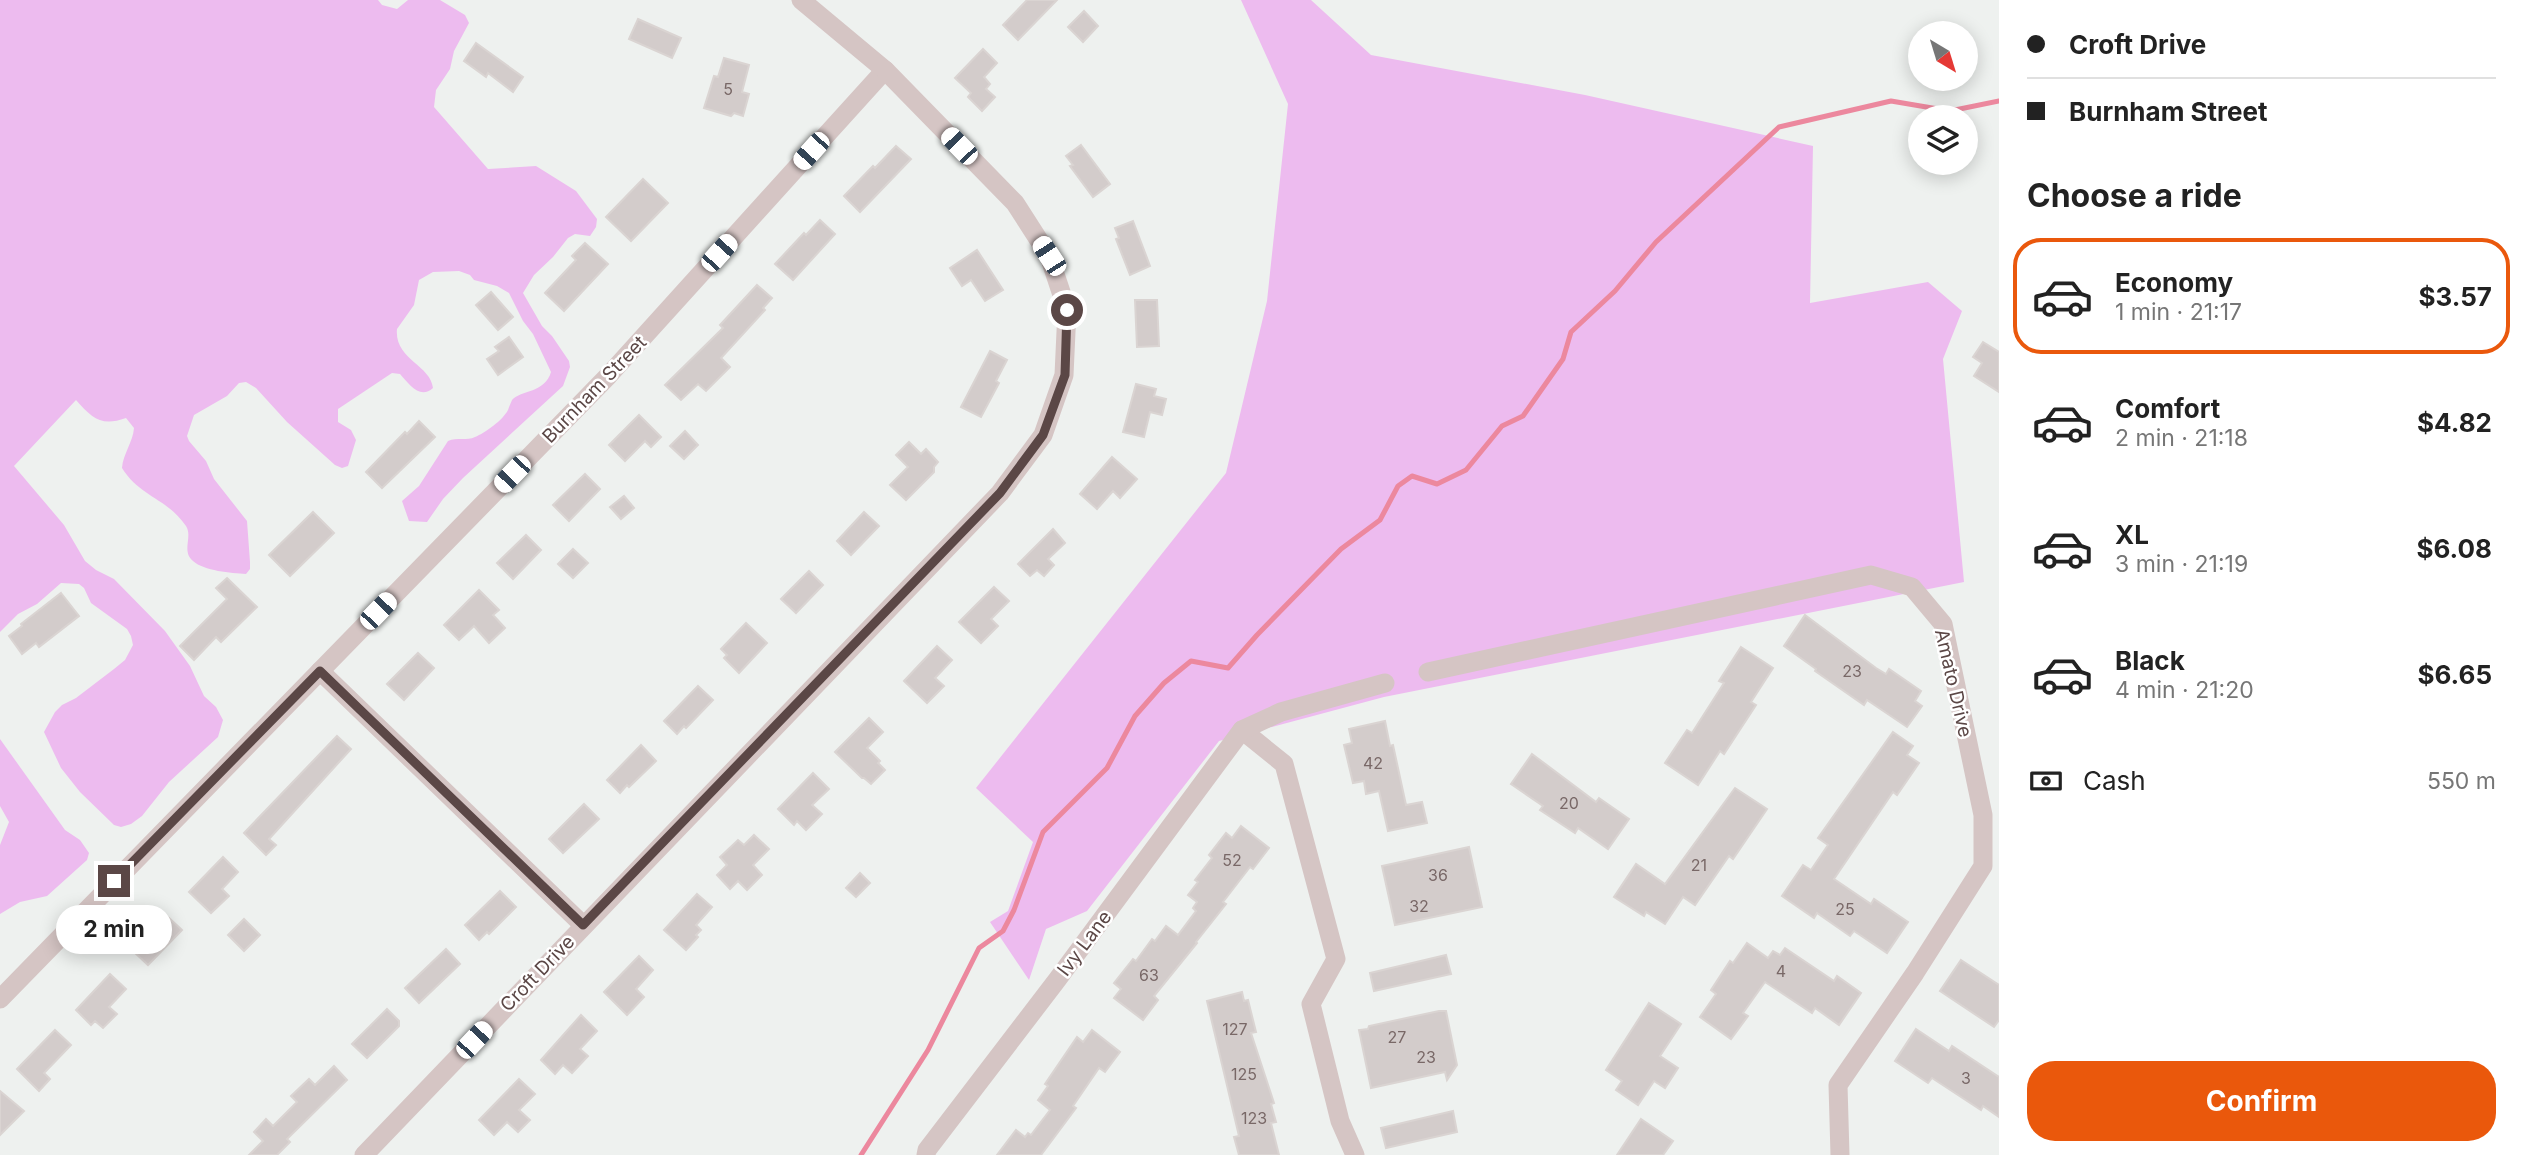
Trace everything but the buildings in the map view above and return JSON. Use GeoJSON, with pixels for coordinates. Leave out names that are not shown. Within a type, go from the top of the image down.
{"type":"FeatureCollection","features":[{"type":"Feature","properties":{"kind":"street","name":"Croft Drive"},"geometry":{"type":"LineString","coordinates":[[364,1155],[1000,493],[1043,435],[1065,375],[1067,310],[1049,256],[1015,203],[885,70],[801,0]]}},
{"type":"Feature","properties":{"kind":"street","name":"Burnham Street"},"geometry":{"type":"LineString","coordinates":[[0,999],[609,375],[885,70]]}},
{"type":"Feature","properties":{"kind":"street","name":"Amato Drive"},"geometry":{"type":"LineString","coordinates":[[1429,672],[1871,575],[1912,587],[1943,624],[1983,815],[1983,866],[1915,973],[1838,1085],[1840,1155]]}},
{"type":"Feature","properties":{"kind":"street"},"geometry":{"type":"LineString","coordinates":[[320,671],[583,925]]}},
{"type":"Feature","properties":{"kind":"street","name":"Ivy Lane"},"geometry":{"type":"LineString","coordinates":[[926,1155],[927,1150],[1242,730],[1281,712],[1385,683]]}},
{"type":"Feature","properties":{"kind":"street"},"geometry":{"type":"LineString","coordinates":[[1242,730],[1284,764],[1333,946],[1336,960],[1311,1004],[1340,1121],[1355,1155]]}},
{"type":"Feature","properties":{"kind":"shaded area"},"geometry":{"type":"Polygon","coordinates":[[[0,0],[378,0],[382,5],[397,9],[408,0],[440,0],[465,15],[469,23],[454,51],[450,69],[436,90],[434,107],[488,169],[536,166],[576,191],[597,219],[596,227],[590,236],[575,234],[568,238],[534,275],[523,293],[542,326],[569,361],[570,367],[563,386],[463,478],[443,499],[427,522],[409,521],[402,501],[419,486],[448,441],[472,438],[489,429],[506,414],[512,400],[544,384],[551,372],[509,293],[497,286],[474,280],[470,275],[459,271],[433,272],[419,280],[414,305],[397,329],[401,348],[426,373],[433,388],[419,391],[400,374],[392,373],[338,409],[338,422],[351,430],[356,440],[348,466],[342,468],[335,465],[287,422],[256,388],[246,382],[239,383],[227,396],[194,415],[187,436],[189,441],[247,521],[250,569],[246,574],[211,569],[193,561],[187,548],[186,526],[171,509],[129,478],[122,468],[134,428],[126,418],[103,421],[87,412],[76,400],[14,466],[64,525],[85,561],[114,579],[165,631],[190,666],[204,696],[216,707],[223,720],[218,737],[169,782],[142,816],[121,827],[114,825],[80,792],[61,768],[44,732],[62,705],[76,698],[125,660],[133,645],[127,629],[91,603],[79,584],[61,583],[37,604],[18,614],[0,632],[0,0]]]}},
{"type":"Feature","properties":{"kind":"shaded area"},"geometry":{"type":"Polygon","coordinates":[[[1241,0],[1311,0],[1371,55],[1585,95],[1813,146],[1810,303],[1928,282],[1962,311],[1943,359],[1964,582],[1384,697],[1219,741],[1087,911],[1046,929],[1029,980],[990,922],[1008,911],[1033,842],[976,788],[1226,473],[1267,301],[1288,104],[1241,0]]]}},
{"type":"Feature","properties":{"kind":"shaded area"},"geometry":{"type":"Polygon","coordinates":[[[0,739],[65,830],[80,840],[89,853],[87,860],[47,896],[20,902],[0,914],[0,845],[9,822],[0,806],[0,739]]]}},
{"type":"Feature","properties":{"kind":"waterway"},"geometry":{"type":"LineString","coordinates":[[861,1155],[928,1050],[979,948],[1003,931],[1014,910],[1043,832],[1107,768],[1135,716],[1164,683],[1191,661],[1228,668],[1341,549],[1380,520],[1398,486],[1412,476],[1437,484],[1466,470],[1502,426],[1523,416],[1563,359],[1571,332],[1615,291],[1656,242],[1779,127],[1891,101],[1950,111],[1999,101]]}},
{"type":"Feature","properties":{"kind":"route"},"geometry":{"type":"LineString","coordinates":[[114,881],[320,671],[583,925],[1000,493],[1043,435],[1065,375],[1067,310]]}}]}
